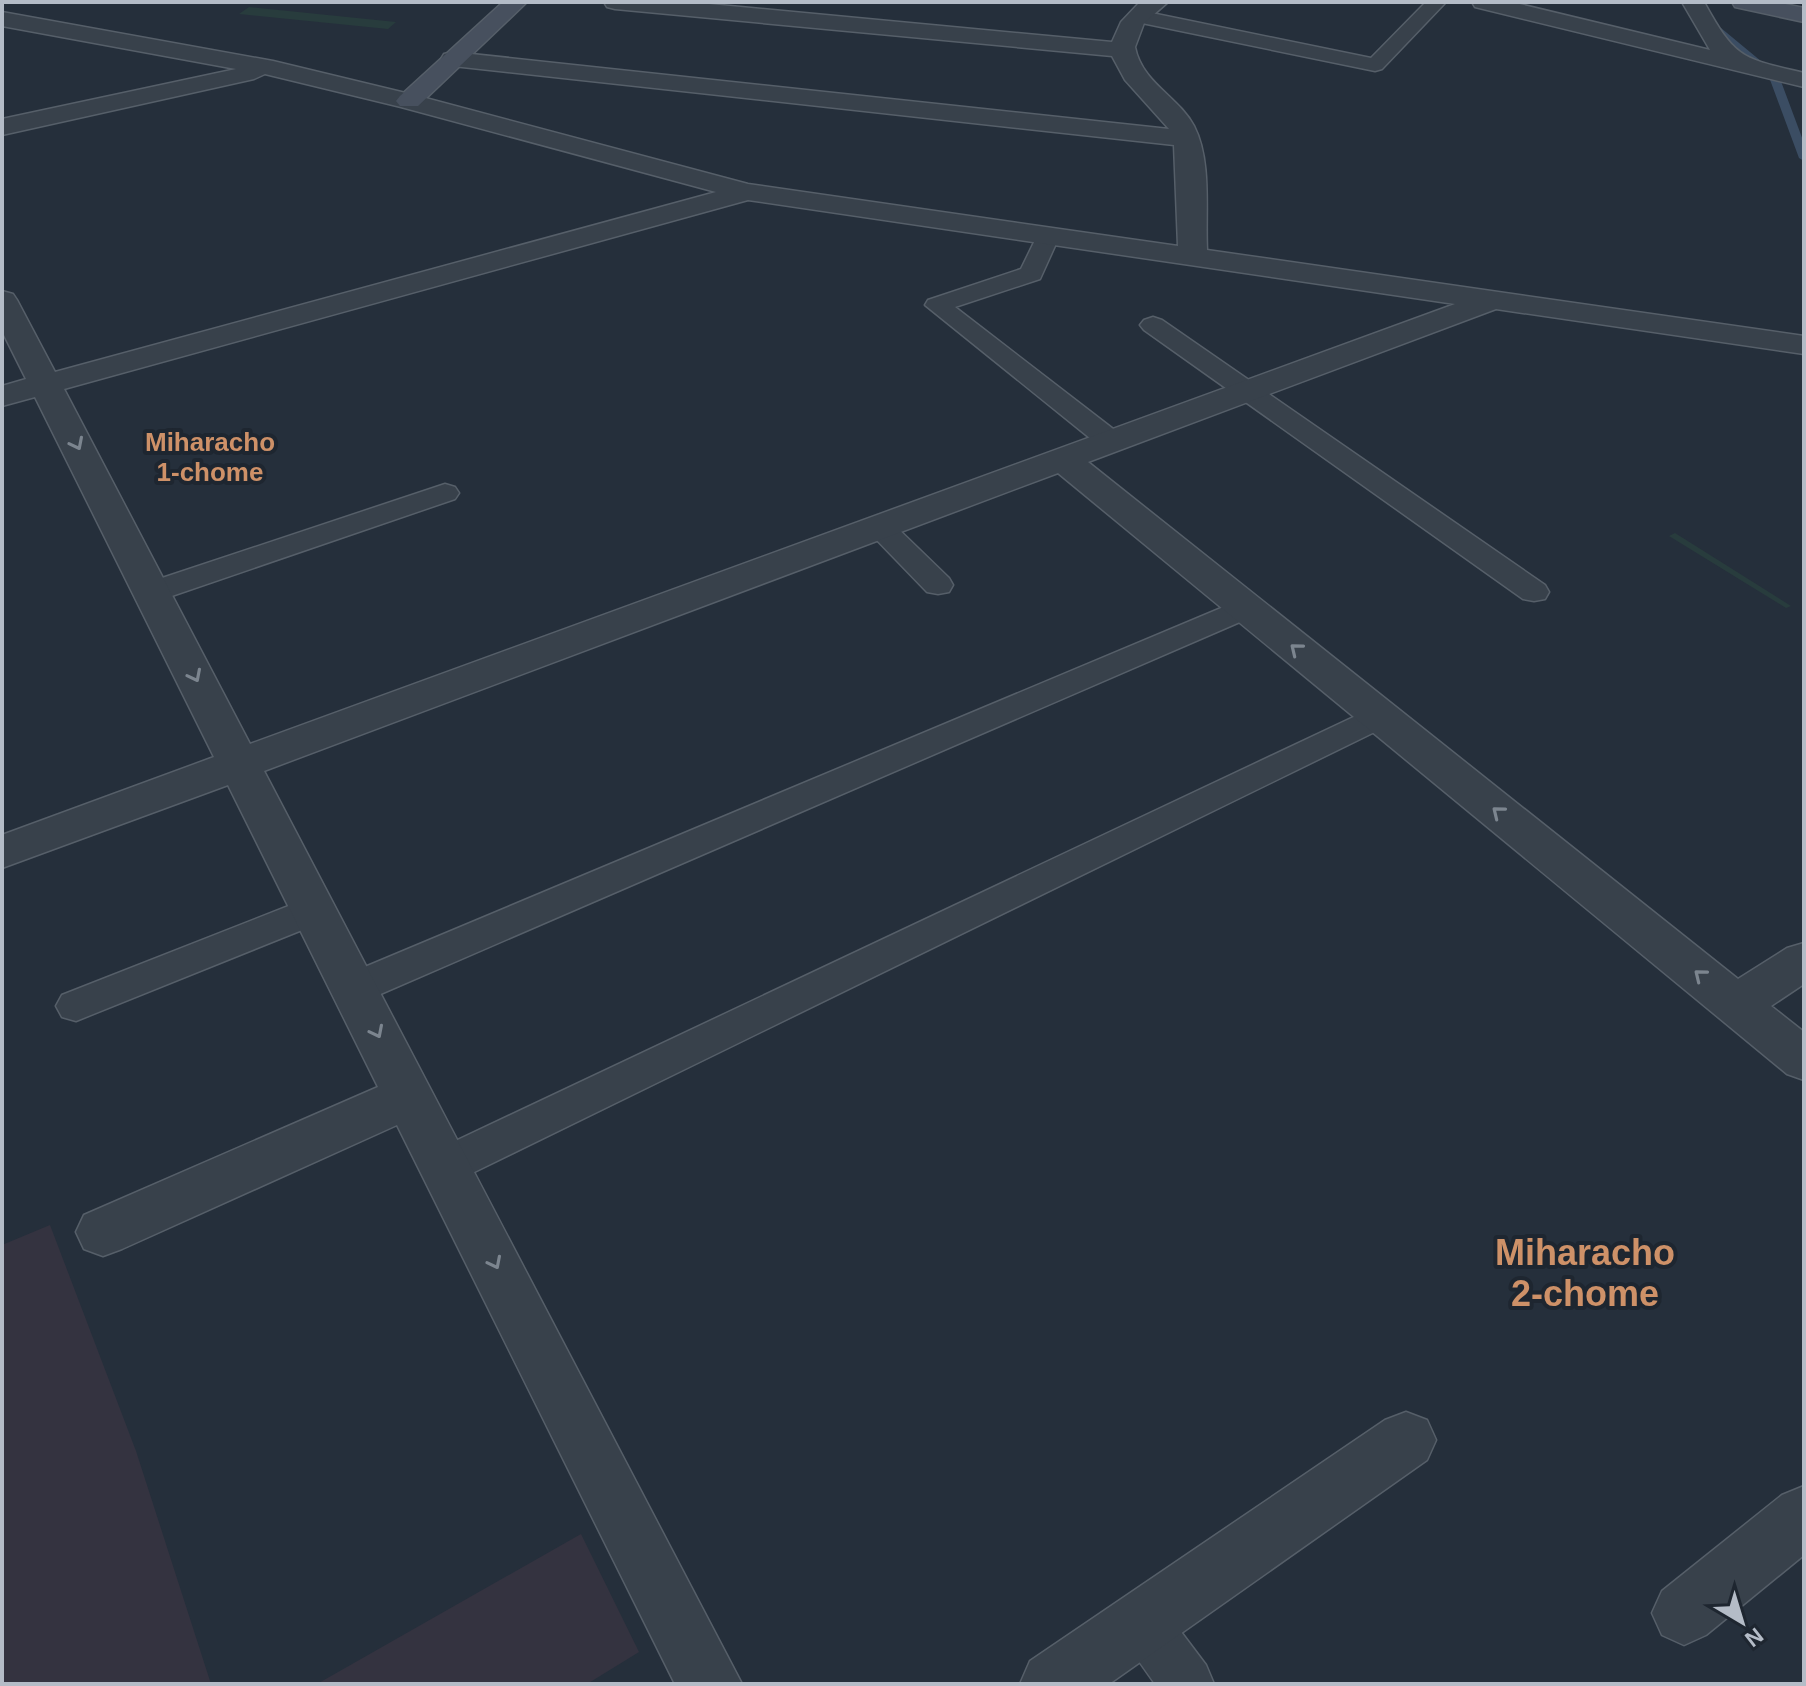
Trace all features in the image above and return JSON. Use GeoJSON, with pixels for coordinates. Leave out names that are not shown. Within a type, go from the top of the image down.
{"type":"FeatureCollection","features":[{"type":"Feature","properties":{"kind":"street"},"geometry":{"type":"LineString","coordinates":[[409,101],[516,2]]}},
{"type":"Feature","properties":{"kind":"street"},"geometry":{"type":"LineString","coordinates":[[615,2],[1122,50]]}},
{"type":"Feature","properties":{"kind":"street"},"geometry":{"type":"LineString","coordinates":[[1157,2],[1142,9],[1122,41],[1122,50],[1134,76],[1180,120],[1187,139],[1193,256]]}},
{"type":"Feature","properties":{"kind":"street"},"geometry":{"type":"LineString","coordinates":[[1483,2],[1794,77],[1804,110]]}},
{"type":"Feature","properties":{"kind":"street"},"geometry":{"type":"LineString","coordinates":[[1693,2],[1714,41],[1747,66]]}},
{"type":"Feature","properties":{"kind":"street"},"geometry":{"type":"LineString","coordinates":[[1743,2],[1804,15]]}},
{"type":"Feature","properties":{"kind":"street"},"geometry":{"type":"LineString","coordinates":[[2,19],[273,68],[409,101],[747,192],[1804,345]]}},
{"type":"Feature","properties":{"kind":"street"},"geometry":{"type":"LineString","coordinates":[[453,59],[1187,139]]}},
{"type":"Feature","properties":{"kind":"street"},"geometry":{"type":"LineString","coordinates":[[2,127],[273,68]]}},
{"type":"Feature","properties":{"kind":"street"},"geometry":{"type":"LineString","coordinates":[[24,390],[747,192]]}},
{"type":"Feature","properties":{"kind":"street"},"geometry":{"type":"LineString","coordinates":[[2,300],[24,390],[152,592],[709,1684]]}},
{"type":"Feature","properties":{"kind":"street"},"geometry":{"type":"LineString","coordinates":[[2,852],[1491,301]]}},
{"type":"Feature","properties":{"kind":"street"},"geometry":{"type":"LineString","coordinates":[[1062,459],[1804,1060]]}},
{"type":"Feature","properties":{"kind":"street"},"geometry":{"type":"LineString","coordinates":[[1736,1004],[1804,961]]}},
{"type":"Feature","properties":{"kind":"street"},"geometry":{"type":"LineString","coordinates":[[103,1232],[410,1096]]}},
{"type":"Feature","properties":{"kind":"street"},"geometry":{"type":"LineString","coordinates":[[1053,1684],[1406,1440]]}},
{"type":"Feature","properties":{"kind":"street"},"geometry":{"type":"LineString","coordinates":[[1684,1613],[1804,1516]]}},
{"type":"Feature","properties":{"kind":"lane"},"geometry":{"type":"LineString","coordinates":[[1137,16],[1375,65],[1437,2]]}},
{"type":"Feature","properties":{"kind":"lane"},"geometry":{"type":"LineString","coordinates":[[1047,237],[1031,274],[937,305],[1111,441]]}},
{"type":"Feature","properties":{"kind":"lane"},"geometry":{"type":"LineString","coordinates":[[1153,325],[1534,592]]}},
{"type":"Feature","properties":{"kind":"lane"},"geometry":{"type":"LineString","coordinates":[[152,592],[445,493]]}},
{"type":"Feature","properties":{"kind":"lane"},"geometry":{"type":"LineString","coordinates":[[879,526],[938,585]]}},
{"type":"Feature","properties":{"kind":"lane"},"geometry":{"type":"LineString","coordinates":[[355,988],[1245,608]]}},
{"type":"Feature","properties":{"kind":"lane"},"geometry":{"type":"LineString","coordinates":[[445,1166],[1379,716]]}},
{"type":"Feature","properties":{"kind":"lane"},"geometry":{"type":"LineString","coordinates":[[76,1006],[314,910]]}},
{"type":"Feature","properties":{"kind":"lane"},"geometry":{"type":"LineString","coordinates":[[1142,1622],[1187,1684]]}},
{"type":"Feature","properties":{"kind":"shaded area"},"geometry":{"type":"Polygon","coordinates":[[[50,1225],[136,1451],[211,1684],[2,1684],[2,1245],[50,1225]]]}},
{"type":"Feature","properties":{"kind":"shaded area"},"geometry":{"type":"Polygon","coordinates":[[[581,1534],[639,1652],[587,1684],[317,1684],[581,1534]]]}},
{"type":"Feature","properties":{"kind":"green space"},"geometry":{"type":"Polygon","coordinates":[[[249,7],[396,22],[388,29],[239,14],[249,7]]]}},
{"type":"Feature","properties":{"kind":"green space"},"geometry":{"type":"Polygon","coordinates":[[[1675,533],[1791,606],[1786,608],[1669,536],[1675,533]]]}},
{"type":"Feature","properties":{"kind":"waterway"},"geometry":{"type":"LineString","coordinates":[[1721,31],[1774,76],[1804,158]]}},
{"type":"Feature","properties":{"kind":"district","name":"Miharacho 1-chome"},"geometry":{"type":"Point","coordinates":[210,457]}},
{"type":"Feature","properties":{"kind":"district","name":"Miharacho 2-chome"},"geometry":{"type":"Point","coordinates":[1585,1272]}}]}
